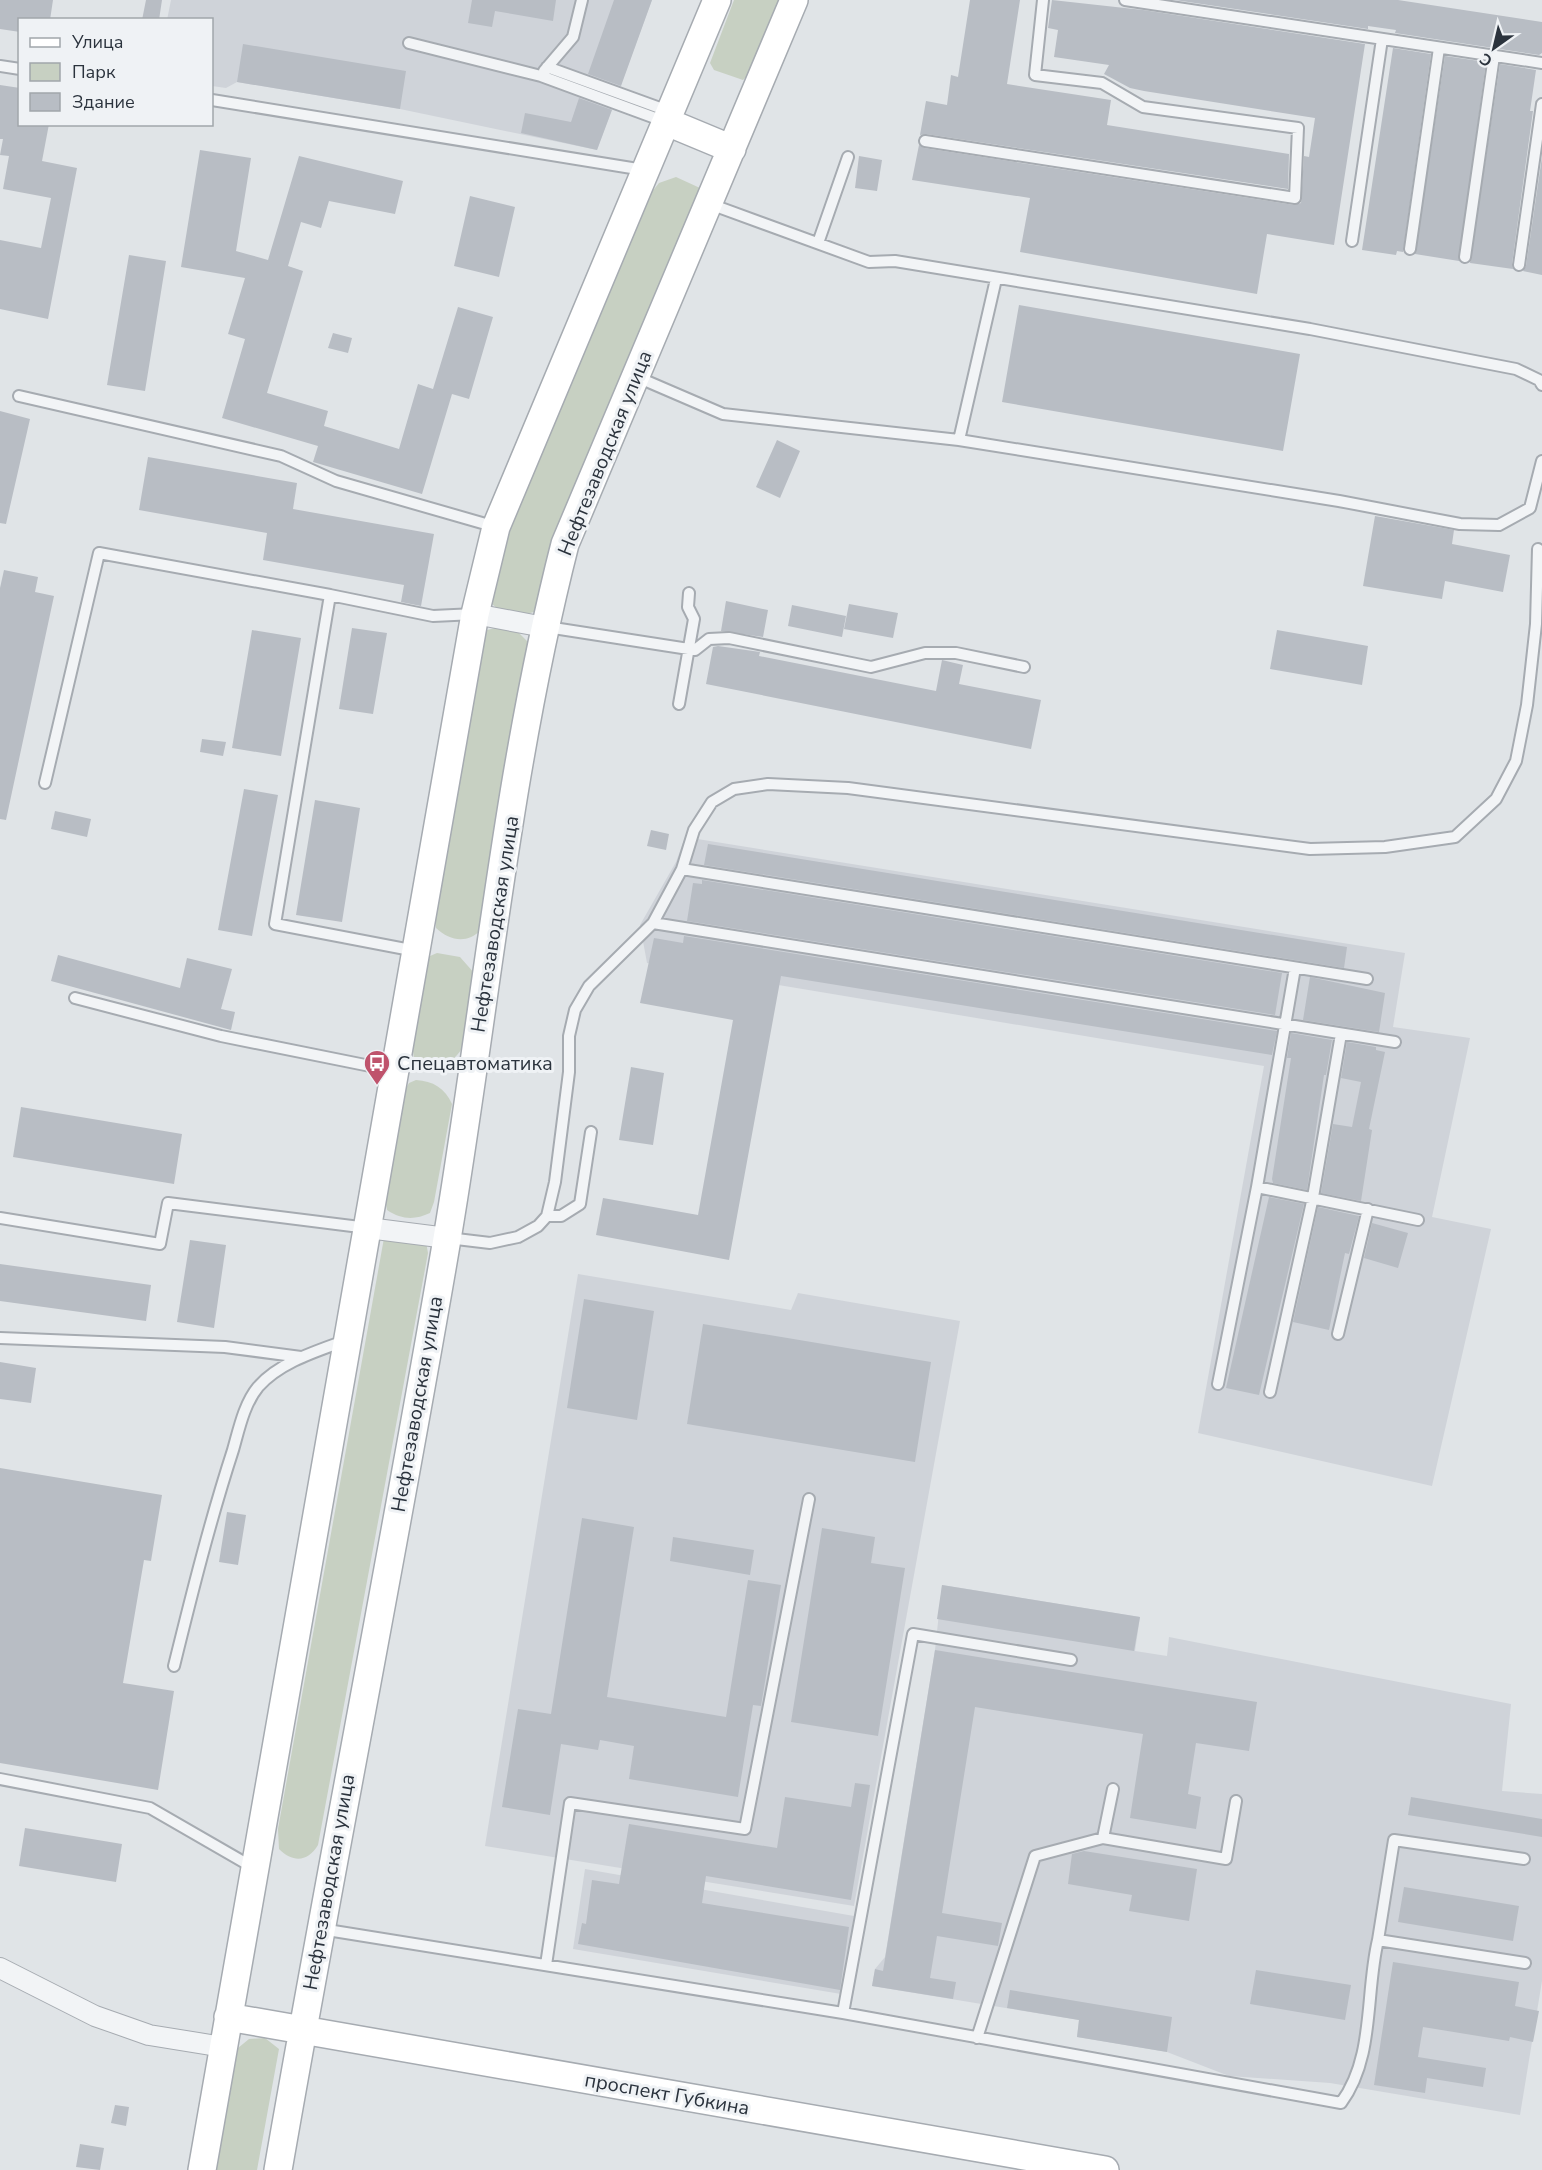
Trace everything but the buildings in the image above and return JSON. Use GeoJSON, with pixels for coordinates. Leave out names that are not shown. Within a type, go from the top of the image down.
{"type":"FeatureCollection","features":[{"type":"Feature","properties":{"kind":"main road"},"geometry":{"type":"LineString","coordinates":[[202,2170],[475,614],[496,527],[717,0]]}},
{"type":"Feature","properties":{"kind":"main road","name":"Нефтезаводская улица"},"geometry":{"type":"LineString","coordinates":[[278,2170],[447,1238],[504,857],[544,627],[566,544],[794,0]]}},
{"type":"Feature","properties":{"kind":"main road"},"geometry":{"type":"LineString","coordinates":[[669,117],[732,149]]}},
{"type":"Feature","properties":{"kind":"main road","name":"проспект Губкина"},"geometry":{"type":"LineString","coordinates":[[228,2017],[1105,2170]]}},
{"type":"Feature","properties":{"kind":"street"},"geometry":{"type":"LineString","coordinates":[[475,614],[544,627]]}},
{"type":"Feature","properties":{"kind":"street"},"geometry":{"type":"LineString","coordinates":[[368,1228],[447,1238]]}},
{"type":"Feature","properties":{"kind":"street"},"geometry":{"type":"LineString","coordinates":[[1,1970],[105,2020],[149,2035],[223,2047]]}},
{"type":"Feature","properties":{"kind":"lane"},"geometry":{"type":"LineString","coordinates":[[544,72],[573,37],[582,0]]}},
{"type":"Feature","properties":{"kind":"lane"},"geometry":{"type":"LineString","coordinates":[[925,141],[1295,198],[1298,128],[1143,108],[1102,83],[1035,75],[1043,0]]}},
{"type":"Feature","properties":{"kind":"lane"},"geometry":{"type":"LineString","coordinates":[[1125,0],[1542,63]]}},
{"type":"Feature","properties":{"kind":"lane"},"geometry":{"type":"LineString","coordinates":[[1352,241],[1382,39]]}},
{"type":"Feature","properties":{"kind":"lane"},"geometry":{"type":"LineString","coordinates":[[409,44],[544,72],[669,117]]}},
{"type":"Feature","properties":{"kind":"lane"},"geometry":{"type":"LineString","coordinates":[[1410,249],[1439,48]]}},
{"type":"Feature","properties":{"kind":"lane"},"geometry":{"type":"LineString","coordinates":[[1465,257],[1494,56]]}},
{"type":"Feature","properties":{"kind":"lane"},"geometry":{"type":"LineString","coordinates":[[0,66],[18,69]]}},
{"type":"Feature","properties":{"kind":"lane"},"geometry":{"type":"LineString","coordinates":[[213,100],[646,171]]}},
{"type":"Feature","properties":{"kind":"lane"},"geometry":{"type":"LineString","coordinates":[[1519,266],[1542,105]]}},
{"type":"Feature","properties":{"kind":"lane"},"geometry":{"type":"LineString","coordinates":[[818,243],[848,157]]}},
{"type":"Feature","properties":{"kind":"lane"},"geometry":{"type":"LineString","coordinates":[[709,204],[869,262],[895,261],[1310,330],[1504,367],[1531,376],[1542,385]]}},
{"type":"Feature","properties":{"kind":"lane"},"geometry":{"type":"LineString","coordinates":[[959,440],[996,279]]}},
{"type":"Feature","properties":{"kind":"lane"},"geometry":{"type":"LineString","coordinates":[[636,376],[723,414],[959,440],[1339,501],[1460,524],[1499,525],[1530,508],[1542,461]]}},
{"type":"Feature","properties":{"kind":"lane"},"geometry":{"type":"LineString","coordinates":[[19,396],[281,456],[336,481],[496,527]]}},
{"type":"Feature","properties":{"kind":"lane"},"geometry":{"type":"LineString","coordinates":[[447,1238],[490,1243],[518,1237],[538,1226],[547,1216],[555,1182],[569,1072],[569,1036],[576,1010],[589,986],[653,923],[682,869],[694,830],[712,802],[734,789],[768,784],[849,788],[1310,849],[1385,847],[1455,837],[1496,799],[1516,761],[1527,705],[1536,624],[1538,549]]}},
{"type":"Feature","properties":{"kind":"lane"},"geometry":{"type":"LineString","coordinates":[[45,783],[99,553],[433,616],[475,614]]}},
{"type":"Feature","properties":{"kind":"lane"},"geometry":{"type":"LineString","coordinates":[[679,704],[694,619],[688,607],[689,593]]}},
{"type":"Feature","properties":{"kind":"lane"},"geometry":{"type":"LineString","coordinates":[[330,595],[275,924],[416,951]]}},
{"type":"Feature","properties":{"kind":"lane"},"geometry":{"type":"LineString","coordinates":[[544,627],[695,650],[709,639],[729,638],[871,667],[924,653],[956,653],[1024,667]]}},
{"type":"Feature","properties":{"kind":"lane"},"geometry":{"type":"LineString","coordinates":[[682,869],[1367,979]]}},
{"type":"Feature","properties":{"kind":"lane"},"geometry":{"type":"LineString","coordinates":[[653,923],[1395,1042]]}},
{"type":"Feature","properties":{"kind":"lane"},"geometry":{"type":"LineString","coordinates":[[1218,1384],[1257,1187],[1295,968]]}},
{"type":"Feature","properties":{"kind":"lane"},"geometry":{"type":"LineString","coordinates":[[75,998],[221,1035],[395,1071]]}},
{"type":"Feature","properties":{"kind":"lane"},"geometry":{"type":"LineString","coordinates":[[1270,1392],[1313,1197],[1341,1034]]}},
{"type":"Feature","properties":{"kind":"lane"},"geometry":{"type":"LineString","coordinates":[[547,1216],[561,1216],[580,1204],[591,1132]]}},
{"type":"Feature","properties":{"kind":"lane"},"geometry":{"type":"LineString","coordinates":[[1257,1187],[1418,1220]]}},
{"type":"Feature","properties":{"kind":"lane"},"geometry":{"type":"LineString","coordinates":[[0,1218],[160,1244],[168,1203],[368,1228]]}},
{"type":"Feature","properties":{"kind":"lane"},"geometry":{"type":"LineString","coordinates":[[1338,1334],[1368,1209]]}},
{"type":"Feature","properties":{"kind":"lane"},"geometry":{"type":"LineString","coordinates":[[0,1338],[225,1347],[301,1358]]}},
{"type":"Feature","properties":{"kind":"lane"},"geometry":{"type":"LineString","coordinates":[[174,1666],[215,1504],[247,1405],[259,1386],[301,1358],[348,1340]]}},
{"type":"Feature","properties":{"kind":"lane"},"geometry":{"type":"LineString","coordinates":[[546,1965],[570,1803],[745,1829],[808,1499]]}},
{"type":"Feature","properties":{"kind":"lane"},"geometry":{"type":"LineString","coordinates":[[843,2013],[913,1634],[1071,1660]]}},
{"type":"Feature","properties":{"kind":"lane"},"geometry":{"type":"LineString","coordinates":[[0,1779],[150,1808],[255,1868]]}},
{"type":"Feature","properties":{"kind":"lane"},"geometry":{"type":"LineString","coordinates":[[1103,1838],[1113,1789]]}},
{"type":"Feature","properties":{"kind":"lane"},"geometry":{"type":"LineString","coordinates":[[977,2038],[1035,1856],[1103,1838],[1226,1859],[1236,1802]]}},
{"type":"Feature","properties":{"kind":"lane"},"geometry":{"type":"LineString","coordinates":[[320,1929],[843,2013],[1341,2103],[1354,2086],[1366,2034],[1374,1958],[1394,1840],[1524,1859]]}},
{"type":"Feature","properties":{"kind":"lane"},"geometry":{"type":"LineString","coordinates":[[1378,1940],[1525,1963]]}},
{"type":"Feature","properties":{"kind":"shaded area"},"geometry":{"type":"Polygon","coordinates":[[[171,0],[652,0],[597,150],[400,109],[237,82],[226,88],[213,86],[213,18],[167,18],[171,0]]]}},
{"type":"Feature","properties":{"kind":"shaded area"},"geometry":{"type":"Polygon","coordinates":[[[685,837],[1405,953],[1393,1027],[1470,1038],[1432,1217],[1491,1229],[1432,1486],[1198,1433],[1264,1066],[647,963],[640,925],[676,862],[685,837]]]}},
{"type":"Feature","properties":{"kind":"shaded area"},"geometry":{"type":"Polygon","coordinates":[[[578,1274],[791,1310],[798,1293],[960,1321],[854,1906],[485,1846],[578,1274]]]}},
{"type":"Feature","properties":{"kind":"shaded area"},"geometry":{"type":"Polygon","coordinates":[[[942,1585],[1140,1617],[1135,1651],[1167,1656],[1169,1637],[1511,1704],[1502,1791],[1542,1794],[1542,1981],[1520,2115],[1330,2083],[1229,2076],[1167,2052],[1077,2037],[1079,2020],[872,1986],[875,1969],[885,1957],[935,1650],[942,1585]]]}},
{"type":"Feature","properties":{"kind":"shaded area"},"geometry":{"type":"Polygon","coordinates":[[[585,1869],[854,1916],[841,1994],[573,1949],[585,1869]]]}},
{"type":"Feature","properties":{"kind":"green space"},"geometry":{"type":"Polygon","coordinates":[[[734,0],[779,0],[748,75],[743,80],[714,70],[710,63],[734,0]]]}},
{"type":"Feature","properties":{"kind":"green space"},"geometry":{"type":"Polygon","coordinates":[[[676,177],[700,188],[701,196],[534,612],[517,615],[507,613],[492,604],[492,593],[509,529],[521,498],[651,193],[659,183],[676,177]]]}},
{"type":"Feature","properties":{"kind":"green space"},"geometry":{"type":"Polygon","coordinates":[[[495,628],[517,631],[529,643],[481,930],[470,937],[458,939],[447,936],[436,928],[435,915],[482,635],[487,630],[495,628]]]}},
{"type":"Feature","properties":{"kind":"green space"},"geometry":{"type":"Polygon","coordinates":[[[437,953],[460,957],[475,974],[462,1048],[453,1059],[441,1064],[414,1059],[413,1051],[426,963],[430,956],[437,953]]]}},
{"type":"Feature","properties":{"kind":"green space"},"geometry":{"type":"Polygon","coordinates":[[[416,1080],[438,1086],[452,1104],[430,1213],[409,1218],[398,1216],[387,1210],[386,1204],[404,1092],[409,1083],[416,1080]]]}},
{"type":"Feature","properties":{"kind":"green space"},"geometry":{"type":"Polygon","coordinates":[[[384,1238],[426,1242],[428,1253],[318,1845],[310,1855],[300,1859],[290,1857],[279,1849],[278,1829],[384,1238]]]}},
{"type":"Feature","properties":{"kind":"green space"},"geometry":{"type":"Polygon","coordinates":[[[265,2038],[279,2049],[257,2170],[216,2170],[238,2048],[249,2039],[265,2038]]]}},
{"type":"Feature","properties":{"kind":"place","name":"Спецавтоматика"},"geometry":{"type":"Point","coordinates":[377,1086]}}]}
